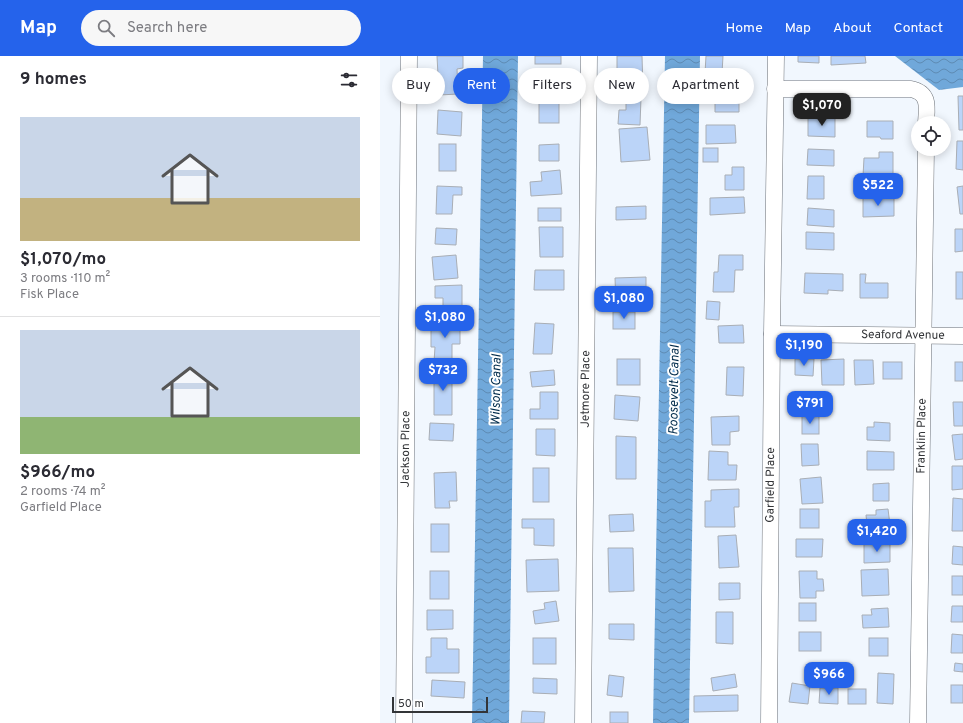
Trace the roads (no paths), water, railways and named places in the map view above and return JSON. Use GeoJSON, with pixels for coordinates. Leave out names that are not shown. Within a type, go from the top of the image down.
{"type":"FeatureCollection","features":[{"type":"Feature","properties":{"kind":"street","name":"Jackson Place"},"geometry":{"type":"LineString","coordinates":[[404,723],[409,56]]}},
{"type":"Feature","properties":{"kind":"street","name":"Jetmore Place"},"geometry":{"type":"LineString","coordinates":[[583,723],[589,56]]}},
{"type":"Feature","properties":{"kind":"street","name":"Garfield Place"},"geometry":{"type":"LineString","coordinates":[[769,723],[776,56]]}},
{"type":"Feature","properties":{"kind":"street"},"geometry":{"type":"LineString","coordinates":[[775,89],[918,90],[926,99],[926,116]]}},
{"type":"Feature","properties":{"kind":"street","name":"Franklin Place"},"geometry":{"type":"LineString","coordinates":[[918,723],[926,156]]}},
{"type":"Feature","properties":{"kind":"street","name":"Seaford Avenue"},"geometry":{"type":"LineString","coordinates":[[772,334],[963,336]]}},
{"type":"Feature","properties":{"kind":"water","name":"Wilson Canal"},"geometry":{"type":"Polygon","coordinates":[[[483,56],[518,56],[509,723],[472,723],[482,104],[510,104],[510,68],[483,68],[483,56]]]}},
{"type":"Feature","properties":{"kind":"water"},"geometry":{"type":"Polygon","coordinates":[[[665,56],[700,56],[700,68],[665,68],[665,56]]]}},
{"type":"Feature","properties":{"kind":"water"},"geometry":{"type":"Polygon","coordinates":[[[895,56],[963,56],[963,87],[939,90],[895,56]]]}},
{"type":"Feature","properties":{"kind":"water","name":"Roosevelt Canal"},"geometry":{"type":"Polygon","coordinates":[[[664,104],[699,104],[689,723],[653,723],[664,104]]]}}]}
